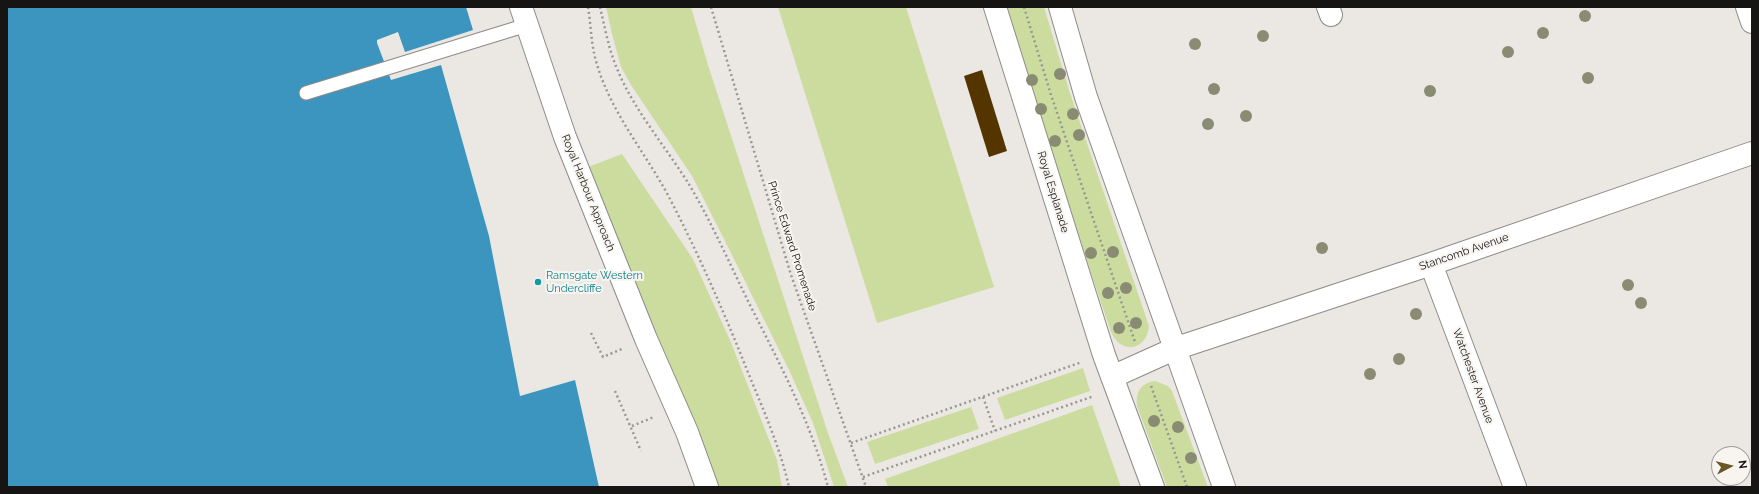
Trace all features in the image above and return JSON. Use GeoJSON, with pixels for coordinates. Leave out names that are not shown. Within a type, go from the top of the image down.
{"type":"FeatureCollection","features":[{"type":"Feature","properties":{"kind":"main road","name":"Royal Esplanade"},"geometry":{"type":"LineString","coordinates":[[995,7],[1104,355],[1153,487]]}},
{"type":"Feature","properties":{"kind":"main road"},"geometry":{"type":"LineString","coordinates":[[1060,7],[1086,96],[1174,349],[1224,487]]}},
{"type":"Feature","properties":{"kind":"main road"},"geometry":{"type":"LineString","coordinates":[[1747,7],[1752,22]]}},
{"type":"Feature","properties":{"kind":"main road","name":"Royal Harbour Approach"},"geometry":{"type":"LineString","coordinates":[[524,16],[565,137],[646,339],[687,432],[707,487]]}},
{"type":"Feature","properties":{"kind":"main road","name":"Stancomb Avenue"},"geometry":{"type":"LineString","coordinates":[[1174,349],[1431,264],[1752,153]]}},
{"type":"Feature","properties":{"kind":"main road","name":"Watchester Avenue"},"geometry":{"type":"LineString","coordinates":[[1431,264],[1515,487]]}},
{"type":"Feature","properties":{"kind":"main road"},"geometry":{"type":"LineString","coordinates":[[1114,383],[1143,363],[1174,349]]}},
{"type":"Feature","properties":{"kind":"lane"},"geometry":{"type":"LineString","coordinates":[[306,93],[524,16]]}},
{"type":"Feature","properties":{"kind":"path"},"geometry":{"type":"LineString","coordinates":[[588,7],[596,61],[606,86],[624,126],[652,167],[693,244],[724,313],[783,461],[789,487]]}},
{"type":"Feature","properties":{"kind":"path"},"geometry":{"type":"LineString","coordinates":[[600,7],[607,38],[618,71],[635,102],[690,187],[720,242],[790,382],[808,424],[828,487]]}},
{"type":"Feature","properties":{"kind":"path","name":"Prince Edward Promenade"},"geometry":{"type":"LineString","coordinates":[[711,7],[791,275],[866,487]]}},
{"type":"Feature","properties":{"kind":"path"},"geometry":{"type":"LineString","coordinates":[[1024,7],[1051,95],[1187,487]]}},
{"type":"Feature","properties":{"kind":"path"},"geometry":{"type":"LineString","coordinates":[[590,333],[603,357]]}},
{"type":"Feature","properties":{"kind":"path"},"geometry":{"type":"LineString","coordinates":[[851,443],[1104,355]]}},
{"type":"Feature","properties":{"kind":"path"},"geometry":{"type":"LineString","coordinates":[[863,477],[995,431],[1114,383]]}},
{"type":"Feature","properties":{"kind":"path"},"geometry":{"type":"LineString","coordinates":[[615,391],[641,451]]}},
{"type":"Feature","properties":{"kind":"path"},"geometry":{"type":"LineString","coordinates":[[983,397],[995,431]]}},
{"type":"Feature","properties":{"kind":"green space"},"geometry":{"type":"Polygon","coordinates":[[[606,7],[691,7],[708,65],[828,433],[848,487],[834,487],[813,423],[789,370],[692,176],[631,85],[621,67],[606,7]]]}},
{"type":"Feature","properties":{"kind":"green space"},"geometry":{"type":"Polygon","coordinates":[[[778,7],[906,7],[994,287],[877,323],[778,7]]]}},
{"type":"Feature","properties":{"kind":"green space"},"geometry":{"type":"Polygon","coordinates":[[[1005,7],[1044,7],[1070,93],[1149,326],[1144,341],[1139,345],[1127,347],[1115,339],[1111,332],[1033,101],[1005,7]]]}},
{"type":"Feature","properties":{"kind":"green space"},"geometry":{"type":"Polygon","coordinates":[[[622,154],[693,259],[730,340],[777,460],[782,487],[719,487],[588,167],[622,154]]]}},
{"type":"Feature","properties":{"kind":"green space"},"geometry":{"type":"Polygon","coordinates":[[[1083,368],[1090,391],[1005,420],[997,398],[1083,368]]]}},
{"type":"Feature","properties":{"kind":"green space"},"geometry":{"type":"Polygon","coordinates":[[[1155,381],[1168,386],[1172,391],[1208,487],[1167,487],[1137,406],[1137,396],[1140,389],[1146,384],[1155,381]]]}},
{"type":"Feature","properties":{"kind":"green space"},"geometry":{"type":"Polygon","coordinates":[[[1092,405],[1121,487],[888,487],[885,479],[1092,405]]]}},
{"type":"Feature","properties":{"kind":"green space"},"geometry":{"type":"Polygon","coordinates":[[[971,407],[979,429],[875,464],[867,442],[971,407]]]}},
{"type":"Feature","properties":{"kind":"water"},"geometry":{"type":"Polygon","coordinates":[[[7,7],[466,7],[473,30],[405,52],[398,32],[377,40],[377,43],[391,80],[441,65],[489,236],[520,396],[575,380],[599,487],[7,487],[7,7]]]}},
{"type":"Feature","properties":{"kind":"building"},"geometry":{"type":"Polygon","coordinates":[[[982,70],[1007,151],[989,157],[964,76],[982,70]]]}},
{"type":"Feature","properties":{"kind":"place","name":"Ramsgate Western Undercliffe"},"geometry":{"type":"Point","coordinates":[538,282]}}]}
